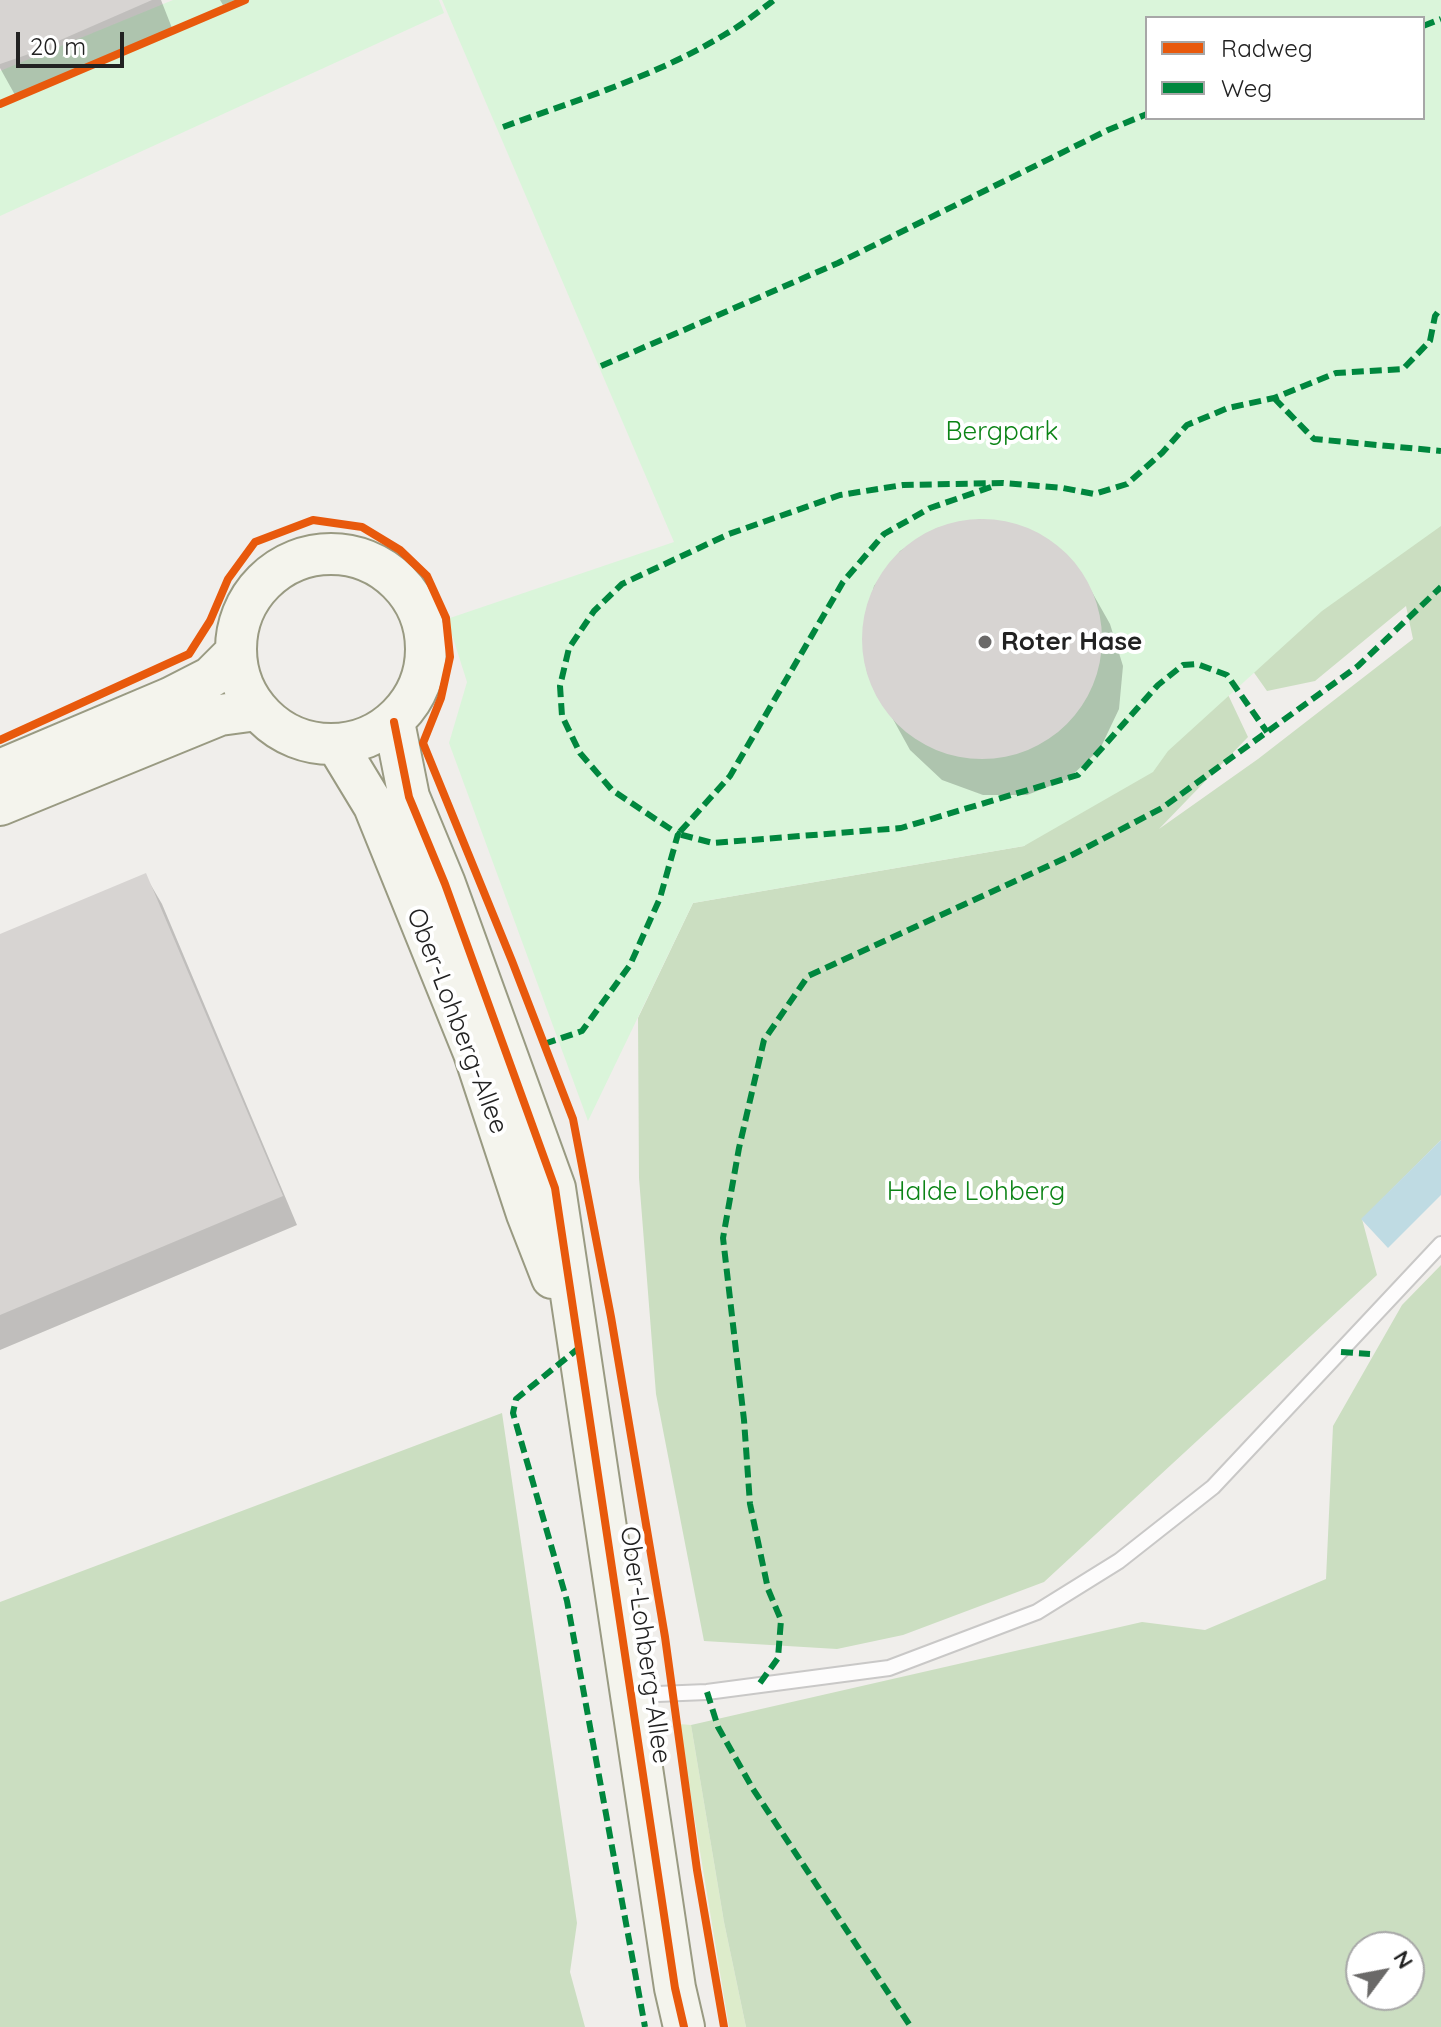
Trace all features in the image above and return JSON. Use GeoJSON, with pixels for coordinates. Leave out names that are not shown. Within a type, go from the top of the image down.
{"type":"FeatureCollection","features":[{"type":"Feature","properties":{"kind":"street"},"geometry":{"type":"LineString","coordinates":[[338,553],[369,561],[396,578],[416,604],[425,634],[425,667],[414,697],[394,722],[366,739],[337,745],[307,742],[279,730],[257,710],[242,685],[235,653],[239,621],[253,592],[276,570],[305,556],[338,553]]}},
{"type":"Feature","properties":{"kind":"street"},"geometry":{"type":"LineString","coordinates":[[0,770],[170,698],[211,677],[235,653]]}},
{"type":"Feature","properties":{"kind":"street"},"geometry":{"type":"LineString","coordinates":[[0,805],[220,715],[257,710]]}},
{"type":"Feature","properties":{"kind":"street","name":"Ober-Lohberg-Allee"},"geometry":{"type":"LineString","coordinates":[[394,722],[409,797],[445,884],[555,1188],[675,1988],[684,2027]]}},
{"type":"Feature","properties":{"kind":"street","name":"Ober-Lohberg-Allee"},"geometry":{"type":"LineString","coordinates":[[337,745],[374,806],[468,1039],[527,1214],[580,1347]]}},
{"type":"Feature","properties":{"kind":"lane"},"geometry":{"type":"LineString","coordinates":[[632,1695],[707,1692],[889,1668],[1037,1612],[1119,1561],[1213,1487],[1441,1244]]}},
{"type":"Feature","properties":{"kind":"green space"},"geometry":{"type":"Polygon","coordinates":[[[173,0],[439,0],[444,13],[0,216],[0,71],[173,0]]]}},
{"type":"Feature","properties":{"kind":"green space","name":"Bergpark"},"geometry":{"type":"Polygon","coordinates":[[[442,0],[1441,0],[1441,526],[1322,611],[1168,751],[1153,772],[1024,846],[693,903],[588,1121],[449,743],[467,682],[447,619],[674,542],[442,0]]]}},
{"type":"Feature","properties":{"kind":"green space","name":"Halde Lohberg"},"geometry":{"type":"Polygon","coordinates":[[[1441,464],[1441,1140],[1362,1219],[1377,1275],[1044,1582],[903,1635],[837,1649],[704,1641],[656,1394],[639,1178],[638,1018],[693,903],[1024,846],[1223,684],[1248,737],[1159,829],[1258,759],[1413,639],[1406,606],[1315,681],[1267,691],[1219,623],[1441,464]]]}},
{"type":"Feature","properties":{"kind":"green space"},"geometry":{"type":"Polygon","coordinates":[[[1441,1265],[1441,2027],[746,2027],[724,1922],[691,1725],[1142,1622],[1205,1630],[1326,1579],[1333,1426],[1402,1305],[1441,1265]]]}},
{"type":"Feature","properties":{"kind":"green space"},"geometry":{"type":"Polygon","coordinates":[[[502,1413],[577,1923],[570,1972],[585,2027],[0,2027],[0,1602],[502,1413]]]}},
{"type":"Feature","properties":{"kind":"green space"},"geometry":{"type":"Polygon","coordinates":[[[679,1724],[691,1725],[724,1922],[746,2027],[729,2027],[679,1724]]]}},
{"type":"Feature","properties":{"kind":"water"},"geometry":{"type":"Polygon","coordinates":[[[1441,1140],[1441,1195],[1388,1248],[1361,1219],[1441,1140]]]}},
{"type":"Feature","properties":{"kind":"building"},"geometry":{"type":"Polygon","coordinates":[[[0,0],[152,0],[0,64],[0,0]]]}},
{"type":"Feature","properties":{"kind":"building"},"geometry":{"type":"Polygon","coordinates":[[[982,519],[1005,521],[1028,528],[1049,539],[1067,554],[1082,572],[1093,593],[1100,616],[1100,662],[1093,685],[1082,706],[1067,724],[1049,739],[1028,750],[1005,757],[982,759],[959,757],[936,750],[915,739],[897,724],[882,706],[871,685],[864,662],[862,639],[864,616],[871,593],[882,572],[897,554],[915,539],[936,528],[959,521],[982,519]]]}},
{"type":"Feature","properties":{"kind":"building"},"geometry":{"type":"Polygon","coordinates":[[[146,873],[283,1196],[0,1315],[0,934],[146,873]]]}},
{"type":"Feature","properties":{"kind":"marked path"},"geometry":{"type":"LineString","coordinates":[[503,127],[671,63],[731,31],[774,0]]}},
{"type":"Feature","properties":{"kind":"marked path"},"geometry":{"type":"LineString","coordinates":[[1425,25],[1441,19]]}},
{"type":"Feature","properties":{"kind":"marked path"},"geometry":{"type":"LineString","coordinates":[[601,366],[838,263],[1108,130],[1145,115]]}},
{"type":"Feature","properties":{"kind":"marked path"},"geometry":{"type":"LineString","coordinates":[[544,1044],[582,1031],[630,965],[660,898],[678,834],[612,790],[580,753],[562,716],[560,686],[569,648],[594,611],[622,584],[729,534],[840,495],[903,485],[1003,483],[1094,494],[1127,484],[1162,453],[1187,425],[1228,408],[1274,398],[1336,373],[1403,369],[1430,341],[1435,316],[1441,308]]}},
{"type":"Feature","properties":{"kind":"marked path"},"geometry":{"type":"LineString","coordinates":[[1274,398],[1314,439],[1441,451]]}},
{"type":"Feature","properties":{"kind":"marked path"},"geometry":{"type":"LineString","coordinates":[[991,487],[930,508],[884,534],[843,582],[730,776],[678,834],[713,843],[901,828],[1078,775],[1158,685],[1183,665],[1197,664],[1227,675],[1267,732]]}},
{"type":"Feature","properties":{"kind":"marked path"},"geometry":{"type":"LineString","coordinates":[[760,1683],[778,1658],[781,1620],[768,1589],[750,1504],[744,1420],[723,1238],[739,1148],[764,1040],[808,976],[1072,855],[1162,808],[1358,666],[1441,587]]}},
{"type":"Feature","properties":{"kind":"marked path"},"geometry":{"type":"LineString","coordinates":[[580,1347],[516,1399],[513,1413],[567,1601],[645,2027]]}},
{"type":"Feature","properties":{"kind":"marked path"},"geometry":{"type":"LineString","coordinates":[[1341,1352],[1370,1354]]}},
{"type":"Feature","properties":{"kind":"marked path"},"geometry":{"type":"LineString","coordinates":[[707,1692],[718,1727],[753,1789],[911,2027]]}},
{"type":"Feature","properties":{"kind":"cycle path"},"geometry":{"type":"LineString","coordinates":[[0,104],[245,0]]}},
{"type":"Feature","properties":{"kind":"cycle path"},"geometry":{"type":"LineString","coordinates":[[0,740],[189,654],[210,621],[228,579],[255,542],[313,520],[362,527],[400,550],[427,576],[446,618],[450,657],[441,698],[423,743],[573,1119],[611,1317],[665,1637],[697,1870],[724,2027]]}},
{"type":"Feature","properties":{"kind":"cycle path"},"geometry":{"type":"LineString","coordinates":[[394,722],[409,797],[445,884],[555,1188],[675,1988],[684,2027]]}},
{"type":"Feature","properties":{"kind":"place","name":"Roter Hase"},"geometry":{"type":"Point","coordinates":[985,642]}}]}
